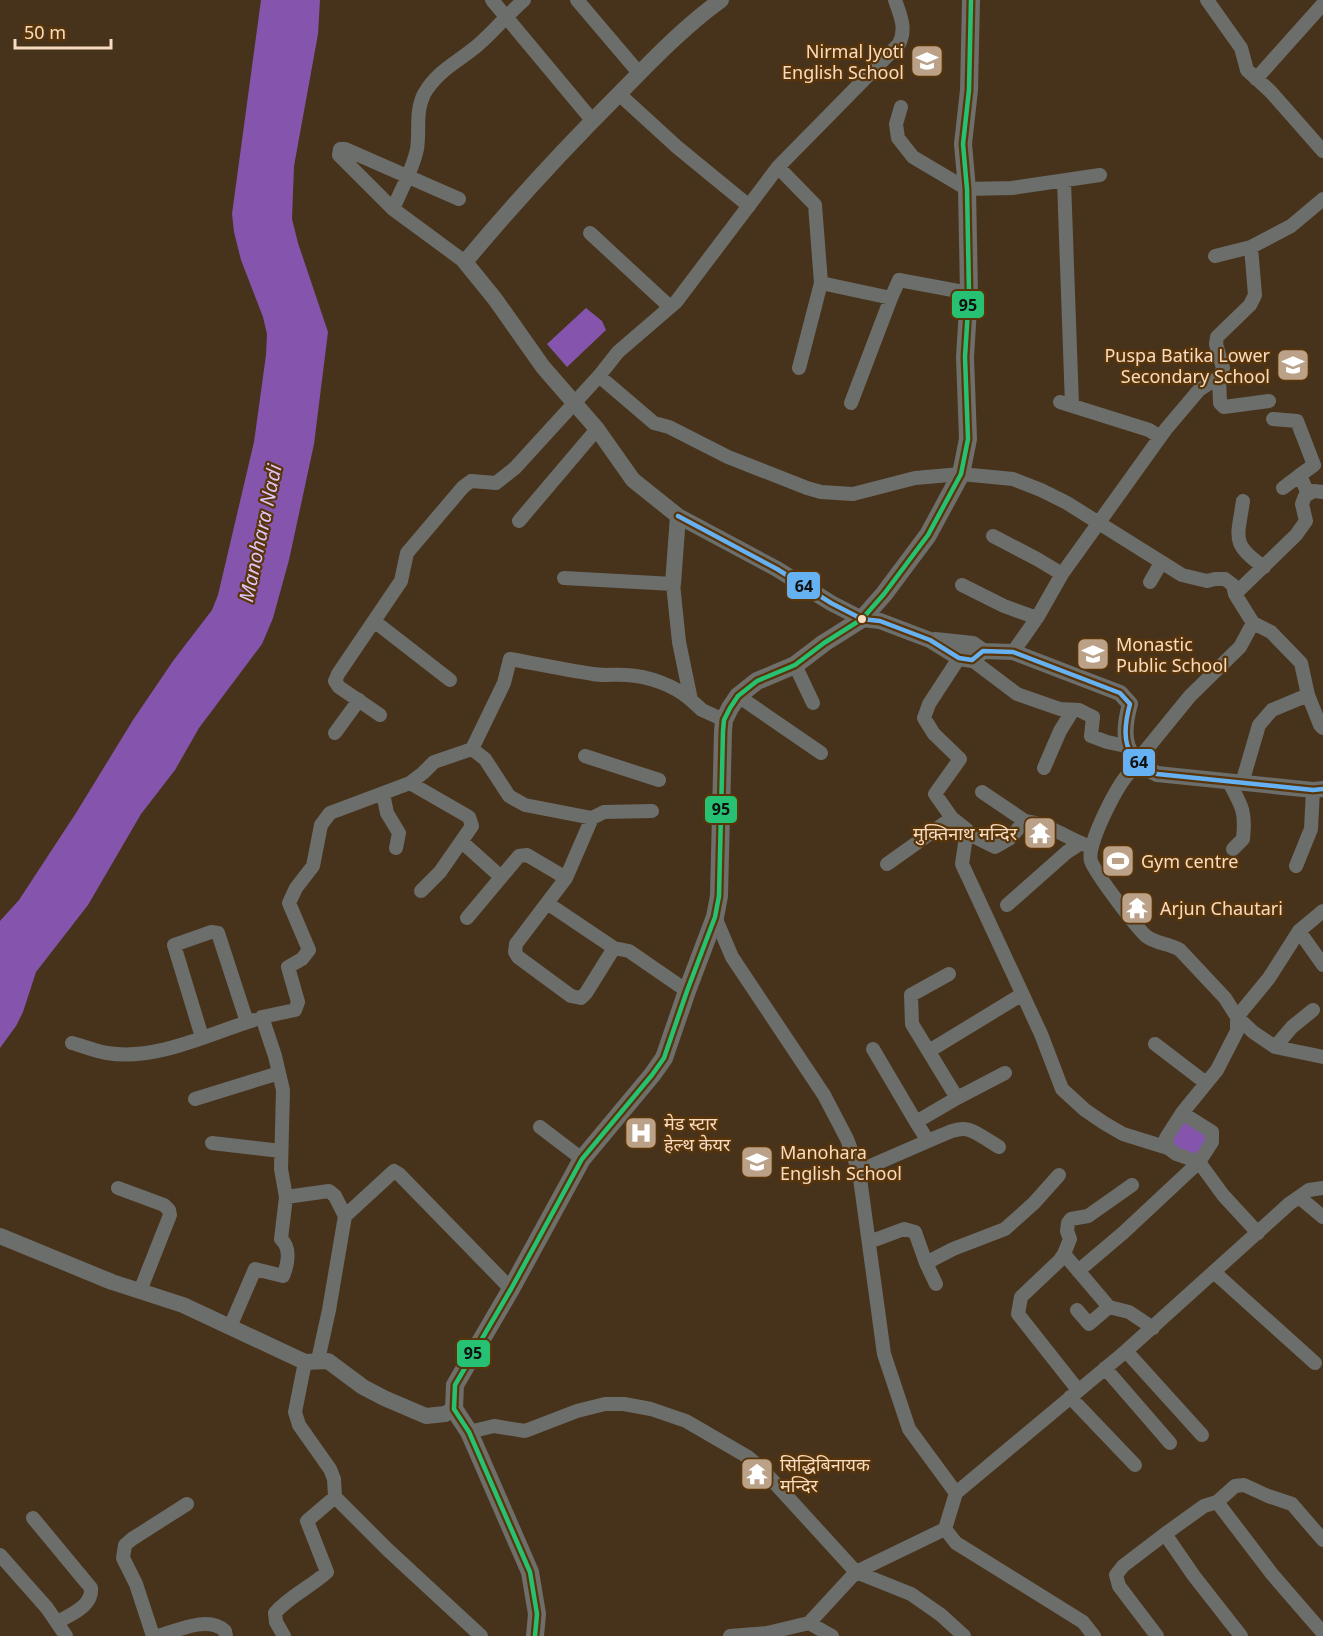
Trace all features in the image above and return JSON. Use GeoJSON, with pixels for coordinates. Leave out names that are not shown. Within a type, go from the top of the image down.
{"type":"FeatureCollection","features":[{"type":"Feature","properties":{"kind":"main road"},"geometry":{"type":"LineString","coordinates":[[536,1636],[537,1614],[530,1572],[469,1432],[454,1409],[455,1385],[582,1159],[664,1058],[715,917],[719,896],[724,720],[738,696],[758,681],[795,665],[862,619],[884,594],[928,535],[960,474],[968,439],[965,357],[969,293],[967,189],[963,144],[969,90],[971,0]]}},
{"type":"Feature","properties":{"kind":"street"},"geometry":{"type":"LineString","coordinates":[[492,0],[592,120]]}},
{"type":"Feature","properties":{"kind":"street"},"geometry":{"type":"LineString","coordinates":[[393,209],[417,150],[418,116],[424,95],[439,73],[477,46],[505,16],[524,0]]}},
{"type":"Feature","properties":{"kind":"street"},"geometry":{"type":"LineString","coordinates":[[577,0],[639,73]]}},
{"type":"Feature","properties":{"kind":"street"},"geometry":{"type":"LineString","coordinates":[[380,715],[339,687],[335,681],[401,581],[407,553],[463,487],[471,481],[496,483],[515,468],[618,352],[676,302],[778,168],[899,44],[904,28],[895,0]]}},
{"type":"Feature","properties":{"kind":"street"},"geometry":{"type":"LineString","coordinates":[[1207,0],[1241,48],[1247,70],[1270,91],[1323,152]]}},
{"type":"Feature","properties":{"kind":"street"},"geometry":{"type":"LineString","coordinates":[[465,262],[512,206],[592,120],[713,2]]}},
{"type":"Feature","properties":{"kind":"street"},"geometry":{"type":"LineString","coordinates":[[1256,79],[1323,4]]}},
{"type":"Feature","properties":{"kind":"street"},"geometry":{"type":"LineString","coordinates":[[619,94],[677,147],[749,206]]}},
{"type":"Feature","properties":{"kind":"street"},"geometry":{"type":"LineString","coordinates":[[901,107],[896,124],[898,138],[913,157],[967,189],[1012,188],[1100,175]]}},
{"type":"Feature","properties":{"kind":"street"},"geometry":{"type":"LineString","coordinates":[[459,199],[345,149],[340,149],[339,154],[393,209],[465,262],[495,299],[543,367],[597,429],[633,480],[678,516],[777,569],[831,603],[862,619],[880,621],[971,656],[1017,694],[1060,709],[1079,710],[1093,717],[1092,736],[1126,746]]}},
{"type":"Feature","properties":{"kind":"street"},"geometry":{"type":"LineString","coordinates":[[778,168],[815,205],[821,283],[799,368]]}},
{"type":"Feature","properties":{"kind":"street"},"geometry":{"type":"LineString","coordinates":[[1064,181],[1066,404],[1149,430],[1160,437]]}},
{"type":"Feature","properties":{"kind":"street"},"geometry":{"type":"LineString","coordinates":[[1215,256],[1251,247],[1291,226],[1323,199]]}},
{"type":"Feature","properties":{"kind":"street"},"geometry":{"type":"LineString","coordinates":[[590,234],[670,307]]}},
{"type":"Feature","properties":{"kind":"street"},"geometry":{"type":"LineString","coordinates":[[1251,247],[1255,295],[1250,305],[1217,337],[1218,355],[1223,368],[1220,377],[1220,403],[1224,407],[1269,400]]}},
{"type":"Feature","properties":{"kind":"street"},"geometry":{"type":"LineString","coordinates":[[850,403],[899,280],[969,293]]}},
{"type":"Feature","properties":{"kind":"street"},"geometry":{"type":"LineString","coordinates":[[821,283],[891,298]]}},
{"type":"Feature","properties":{"kind":"street"},"geometry":{"type":"LineString","coordinates":[[599,376],[654,423],[728,457],[821,492],[852,494],[884,488],[915,478],[960,474],[1013,479],[1067,503],[1097,524],[1182,575],[1207,581],[1225,579],[1233,585],[1235,594],[1254,623],[1271,632],[1301,663],[1308,695],[1323,728]]}},
{"type":"Feature","properties":{"kind":"street"},"geometry":{"type":"LineString","coordinates":[[1013,652],[1062,574],[1160,437],[1199,390],[1220,377]]}},
{"type":"Feature","properties":{"kind":"street"},"geometry":{"type":"LineString","coordinates":[[1273,419],[1297,421],[1314,465],[1283,488]]}},
{"type":"Feature","properties":{"kind":"street"},"geometry":{"type":"LineString","coordinates":[[519,521],[597,429]]}},
{"type":"Feature","properties":{"kind":"street"},"geometry":{"type":"LineString","coordinates":[[1300,475],[1308,494]]}},
{"type":"Feature","properties":{"kind":"street"},"geometry":{"type":"LineString","coordinates":[[1235,594],[1296,535],[1306,521],[1302,504],[1305,496],[1314,491],[1323,492]]}},
{"type":"Feature","properties":{"kind":"street"},"geometry":{"type":"LineString","coordinates":[[1243,501],[1238,532],[1239,546],[1264,567]]}},
{"type":"Feature","properties":{"kind":"street"},"geometry":{"type":"LineString","coordinates":[[678,516],[673,584],[679,642],[691,699]]}},
{"type":"Feature","properties":{"kind":"street"},"geometry":{"type":"LineString","coordinates":[[993,536],[1062,574]]}},
{"type":"Feature","properties":{"kind":"street"},"geometry":{"type":"LineString","coordinates":[[1150,582],[1161,563]]}},
{"type":"Feature","properties":{"kind":"street"},"geometry":{"type":"LineString","coordinates":[[564,578],[673,584]]}},
{"type":"Feature","properties":{"kind":"street"},"geometry":{"type":"LineString","coordinates":[[962,585],[1004,606],[1036,618]]}},
{"type":"Feature","properties":{"kind":"street"},"geometry":{"type":"LineString","coordinates":[[374,621],[450,680]]}},
{"type":"Feature","properties":{"kind":"street"},"geometry":{"type":"LineString","coordinates":[[1006,905],[1067,852],[1086,845],[1128,773],[1190,696],[1240,647],[1254,623]]}},
{"type":"Feature","properties":{"kind":"street"},"geometry":{"type":"LineString","coordinates":[[930,640],[973,644],[971,656],[930,704],[924,718],[934,734],[960,759],[935,794],[952,818],[970,835],[995,847],[1010,839],[1025,821]]}},
{"type":"Feature","properties":{"kind":"street"},"geometry":{"type":"LineString","coordinates":[[971,656],[1013,652],[1120,693],[1130,704],[1124,725],[1126,746],[1138,763],[1157,774],[1318,789],[1311,830],[1296,867]]}},
{"type":"Feature","properties":{"kind":"street"},"geometry":{"type":"LineString","coordinates":[[72,1043],[107,1053],[140,1053],[178,1046],[262,1017],[295,1010],[298,1002],[288,967],[302,959],[309,950],[289,903],[296,888],[313,866],[321,825],[330,813],[410,783],[434,762],[472,749],[504,683],[510,659],[600,675],[629,675],[646,678],[672,687],[691,699],[702,710],[724,720]]}},
{"type":"Feature","properties":{"kind":"street"},"geometry":{"type":"LineString","coordinates":[[795,665],[813,703]]}},
{"type":"Feature","properties":{"kind":"street"},"geometry":{"type":"LineString","coordinates":[[1233,849],[1243,839],[1246,820],[1236,783],[1259,725],[1272,710],[1308,695]]}},
{"type":"Feature","properties":{"kind":"street"},"geometry":{"type":"LineString","coordinates":[[738,696],[821,753]]}},
{"type":"Feature","properties":{"kind":"street"},"geometry":{"type":"LineString","coordinates":[[335,733],[359,700]]}},
{"type":"Feature","properties":{"kind":"street"},"geometry":{"type":"LineString","coordinates":[[1044,768],[1072,710]]}},
{"type":"Feature","properties":{"kind":"street"},"geometry":{"type":"LineString","coordinates":[[472,749],[485,759],[509,796],[525,805],[592,818],[604,812],[652,811]]}},
{"type":"Feature","properties":{"kind":"street"},"geometry":{"type":"LineString","coordinates":[[585,756],[659,780]]}},
{"type":"Feature","properties":{"kind":"street"},"geometry":{"type":"LineString","coordinates":[[410,783],[469,817],[472,826],[440,872],[421,891]]}},
{"type":"Feature","properties":{"kind":"street"},"geometry":{"type":"LineString","coordinates":[[982,792],[1025,821],[1037,822],[1086,845],[1090,860],[1129,917],[1153,941],[1173,945],[1180,950],[1225,998],[1237,1017],[1275,1047],[1323,1057]]}},
{"type":"Feature","properties":{"kind":"street"},"geometry":{"type":"LineString","coordinates":[[383,794],[387,813],[399,833],[396,848]]}},
{"type":"Feature","properties":{"kind":"street"},"geometry":{"type":"LineString","coordinates":[[592,818],[566,878],[516,944],[515,952],[518,957],[571,996],[581,998],[614,948]]}},
{"type":"Feature","properties":{"kind":"street"},"geometry":{"type":"LineString","coordinates":[[887,864],[952,818]]}},
{"type":"Feature","properties":{"kind":"street"},"geometry":{"type":"LineString","coordinates":[[967,830],[962,864],[1041,1034],[1062,1089],[1085,1110],[1123,1134],[1168,1148],[1176,1154],[1199,1162],[1223,1195],[1258,1233]]}},
{"type":"Feature","properties":{"kind":"street"},"geometry":{"type":"LineString","coordinates":[[462,842],[501,877]]}},
{"type":"Feature","properties":{"kind":"street"},"geometry":{"type":"LineString","coordinates":[[467,918],[519,856],[527,855],[566,878]]}},
{"type":"Feature","properties":{"kind":"street"},"geometry":{"type":"LineString","coordinates":[[547,903],[614,948],[629,951],[687,991]]}},
{"type":"Feature","properties":{"kind":"street"},"geometry":{"type":"LineString","coordinates":[[1168,1148],[1166,1138],[1182,1113],[1217,1070],[1237,1031],[1237,1017],[1269,978],[1299,931],[1323,911]]}},
{"type":"Feature","properties":{"kind":"street"},"geometry":{"type":"LineString","coordinates":[[715,917],[732,957],[837,1118],[859,1171],[884,1354],[909,1430],[956,1493]]}},
{"type":"Feature","properties":{"kind":"street"},"geometry":{"type":"LineString","coordinates":[[1299,931],[1323,965]]}},
{"type":"Feature","properties":{"kind":"street"},"geometry":{"type":"LineString","coordinates":[[202,1037],[174,945],[211,932],[218,933],[247,1022]]}},
{"type":"Feature","properties":{"kind":"street"},"geometry":{"type":"LineString","coordinates":[[949,974],[911,996],[912,1024],[957,1098]]}},
{"type":"Feature","properties":{"kind":"street"},"geometry":{"type":"LineString","coordinates":[[929,1051],[1021,995]]}},
{"type":"Feature","properties":{"kind":"street"},"geometry":{"type":"LineString","coordinates":[[1275,1047],[1292,1027],[1313,1010]]}},
{"type":"Feature","properties":{"kind":"street"},"geometry":{"type":"LineString","coordinates":[[230,1327],[255,1269],[283,1276],[288,1253],[285,1242],[281,1239],[286,1197],[281,1169],[283,1090],[262,1017]]}},
{"type":"Feature","properties":{"kind":"street"},"geometry":{"type":"LineString","coordinates":[[1155,1044],[1206,1083]]}},
{"type":"Feature","properties":{"kind":"street"},"geometry":{"type":"LineString","coordinates":[[873,1049],[928,1141]]}},
{"type":"Feature","properties":{"kind":"street"},"geometry":{"type":"LineString","coordinates":[[195,1099],[279,1073]]}},
{"type":"Feature","properties":{"kind":"street"},"geometry":{"type":"LineString","coordinates":[[916,1122],[1005,1073]]}},
{"type":"Feature","properties":{"kind":"street"},"geometry":{"type":"LineString","coordinates":[[1078,1271],[1124,1233],[1199,1162],[1212,1142],[1212,1132],[1182,1113]]}},
{"type":"Feature","properties":{"kind":"street"},"geometry":{"type":"LineString","coordinates":[[540,1127],[582,1159]]}},
{"type":"Feature","properties":{"kind":"street"},"geometry":{"type":"LineString","coordinates":[[859,1171],[955,1129],[967,1128],[999,1147]]}},
{"type":"Feature","properties":{"kind":"street"},"geometry":{"type":"LineString","coordinates":[[212,1143],[282,1151]]}},
{"type":"Feature","properties":{"kind":"street"},"geometry":{"type":"LineString","coordinates":[[481,1636],[388,1550],[335,1497],[334,1479],[330,1469],[299,1425],[295,1412],[329,1310],[345,1215],[394,1171],[511,1289]]}},
{"type":"Feature","properties":{"kind":"street"},"geometry":{"type":"LineString","coordinates":[[926,1263],[953,1249],[1005,1229],[1034,1203],[1059,1175]]}},
{"type":"Feature","properties":{"kind":"street"},"geometry":{"type":"LineString","coordinates":[[1132,1185],[1088,1216],[1071,1219],[1067,1231],[1070,1239],[1064,1254],[1021,1297],[1018,1314],[1074,1393],[1135,1465]]}},
{"type":"Feature","properties":{"kind":"street"},"geometry":{"type":"LineString","coordinates":[[118,1188],[164,1205],[169,1210],[170,1215],[140,1291]]}},
{"type":"Feature","properties":{"kind":"street"},"geometry":{"type":"LineString","coordinates":[[730,1636],[767,1633],[809,1623],[856,1572],[945,1528],[956,1493],[1126,1352],[1299,1197],[1310,1190],[1323,1188]]}},
{"type":"Feature","properties":{"kind":"street"},"geometry":{"type":"LineString","coordinates":[[286,1197],[329,1191],[345,1215]]}},
{"type":"Feature","properties":{"kind":"street"},"geometry":{"type":"LineString","coordinates":[[1299,1197],[1323,1217]]}},
{"type":"Feature","properties":{"kind":"street"},"geometry":{"type":"LineString","coordinates":[[869,1242],[904,1229],[915,1232],[936,1284]]}},
{"type":"Feature","properties":{"kind":"street"},"geometry":{"type":"LineString","coordinates":[[0,1236],[112,1282],[183,1305],[311,1361],[328,1361],[363,1387],[426,1416],[445,1414],[454,1409]]}},
{"type":"Feature","properties":{"kind":"street"},"geometry":{"type":"LineString","coordinates":[[1064,1254],[1109,1306],[1136,1315],[1153,1328]]}},
{"type":"Feature","properties":{"kind":"street"},"geometry":{"type":"LineString","coordinates":[[1215,1273],[1315,1363]]}},
{"type":"Feature","properties":{"kind":"street"},"geometry":{"type":"LineString","coordinates":[[1077,1310],[1089,1324],[1109,1306]]}},
{"type":"Feature","properties":{"kind":"street"},"geometry":{"type":"LineString","coordinates":[[1126,1352],[1202,1435]]}},
{"type":"Feature","properties":{"kind":"street"},"geometry":{"type":"LineString","coordinates":[[1105,1368],[1170,1443]]}},
{"type":"Feature","properties":{"kind":"street"},"geometry":{"type":"LineString","coordinates":[[469,1432],[494,1426],[525,1431],[577,1411],[605,1404],[624,1404],[651,1409],[686,1421],[748,1457],[762,1468],[856,1572],[911,1594],[941,1615],[964,1636]]}},
{"type":"Feature","properties":{"kind":"street"},"geometry":{"type":"LineString","coordinates":[[1157,1636],[1119,1586],[1116,1575],[1123,1566],[1165,1534],[1204,1506],[1217,1502],[1235,1485],[1245,1485],[1292,1504],[1323,1540]]}},
{"type":"Feature","properties":{"kind":"street"},"geometry":{"type":"LineString","coordinates":[[285,1636],[276,1622],[275,1613],[283,1604],[314,1584],[327,1572],[307,1521],[335,1497]]}},
{"type":"Feature","properties":{"kind":"street"},"geometry":{"type":"LineString","coordinates":[[1217,1502],[1272,1574],[1323,1633]]}},
{"type":"Feature","properties":{"kind":"street"},"geometry":{"type":"LineString","coordinates":[[153,1636],[136,1584],[123,1558],[122,1551],[124,1545],[132,1539],[188,1504]]}},
{"type":"Feature","properties":{"kind":"street"},"geometry":{"type":"LineString","coordinates":[[33,1518],[91,1588],[92,1593],[88,1602],[57,1622]]}},
{"type":"Feature","properties":{"kind":"street"},"geometry":{"type":"LineString","coordinates":[[945,1528],[956,1543],[1083,1622],[1094,1636]]}},
{"type":"Feature","properties":{"kind":"street"},"geometry":{"type":"LineString","coordinates":[[1165,1534],[1194,1576],[1241,1636]]}},
{"type":"Feature","properties":{"kind":"street"},"geometry":{"type":"LineString","coordinates":[[0,1555],[48,1608],[66,1636]]}},
{"type":"Feature","properties":{"kind":"street"},"geometry":{"type":"LineString","coordinates":[[158,1636],[213,1623],[225,1631],[226,1636]]}},
{"type":"Feature","properties":{"kind":"street"},"geometry":{"type":"LineString","coordinates":[[809,1623],[832,1636]]}},
{"type":"Feature","properties":{"kind":"water","name":"Manohara Nadi"},"geometry":{"type":"Polygon","coordinates":[[[261,0],[320,0],[318,34],[294,166],[292,219],[328,332],[314,444],[289,560],[273,618],[262,644],[199,728],[175,770],[141,814],[88,905],[36,972],[23,1012],[0,1048],[0,921],[19,900],[133,720],[173,661],[212,610],[218,595],[254,442],[266,355],[267,334],[263,317],[241,260],[232,214],[261,0]]]}},
{"type":"Feature","properties":{"kind":"water"},"geometry":{"type":"Polygon","coordinates":[[[586,308],[602,321],[606,330],[567,367],[547,344],[586,308]]]}},
{"type":"Feature","properties":{"kind":"water"},"geometry":{"type":"Polygon","coordinates":[[[1185,1119],[1209,1132],[1199,1156],[1173,1146],[1173,1136],[1185,1119]]]}},
{"type":"Feature","properties":{"kind":"transit line","name":"95"},"geometry":{"type":"LineString","coordinates":[[535,1636],[537,1614],[530,1572],[469,1432],[454,1409],[455,1385],[582,1159],[664,1058],[715,917],[719,896],[723,731],[724,720],[730,708],[738,696],[757,681],[795,665],[862,619],[884,594],[928,535],[961,474],[968,439],[965,357],[969,293],[967,189],[963,144],[969,90],[971,0]]}},
{"type":"Feature","properties":{"kind":"transit line","name":"64"},"geometry":{"type":"LineString","coordinates":[[678,516],[777,569],[831,603],[862,619],[880,621],[930,640],[959,658],[972,660],[983,651],[1013,652],[1120,693],[1130,704],[1126,736],[1131,754],[1146,768],[1157,774],[1313,790],[1323,789]]}},
{"type":"Feature","properties":{"kind":"place","name":"Nirmal Jyoti English School"},"geometry":{"type":"Point","coordinates":[927,61]}},
{"type":"Feature","properties":{"kind":"place","name":"Puspa Batika Lower Secondary School"},"geometry":{"type":"Point","coordinates":[1293,365]}},
{"type":"Feature","properties":{"kind":"place","name":"Monastic Public School"},"geometry":{"type":"Point","coordinates":[1093,654]}},
{"type":"Feature","properties":{"kind":"place","name":"मुक्तिनाथ मन्दिर"},"geometry":{"type":"Point","coordinates":[1040,833]}},
{"type":"Feature","properties":{"kind":"place","name":"Gym centre"},"geometry":{"type":"Point","coordinates":[1118,861]}},
{"type":"Feature","properties":{"kind":"place","name":"Arjun Chautari"},"geometry":{"type":"Point","coordinates":[1137,908]}},
{"type":"Feature","properties":{"kind":"place","name":"मेड स्टार हेल्थ केयर"},"geometry":{"type":"Point","coordinates":[641,1133]}},
{"type":"Feature","properties":{"kind":"place","name":"Manohara English School"},"geometry":{"type":"Point","coordinates":[757,1162]}},
{"type":"Feature","properties":{"kind":"place","name":"सिद्धिबिनायक मन्दिर"},"geometry":{"type":"Point","coordinates":[757,1474]}}]}
